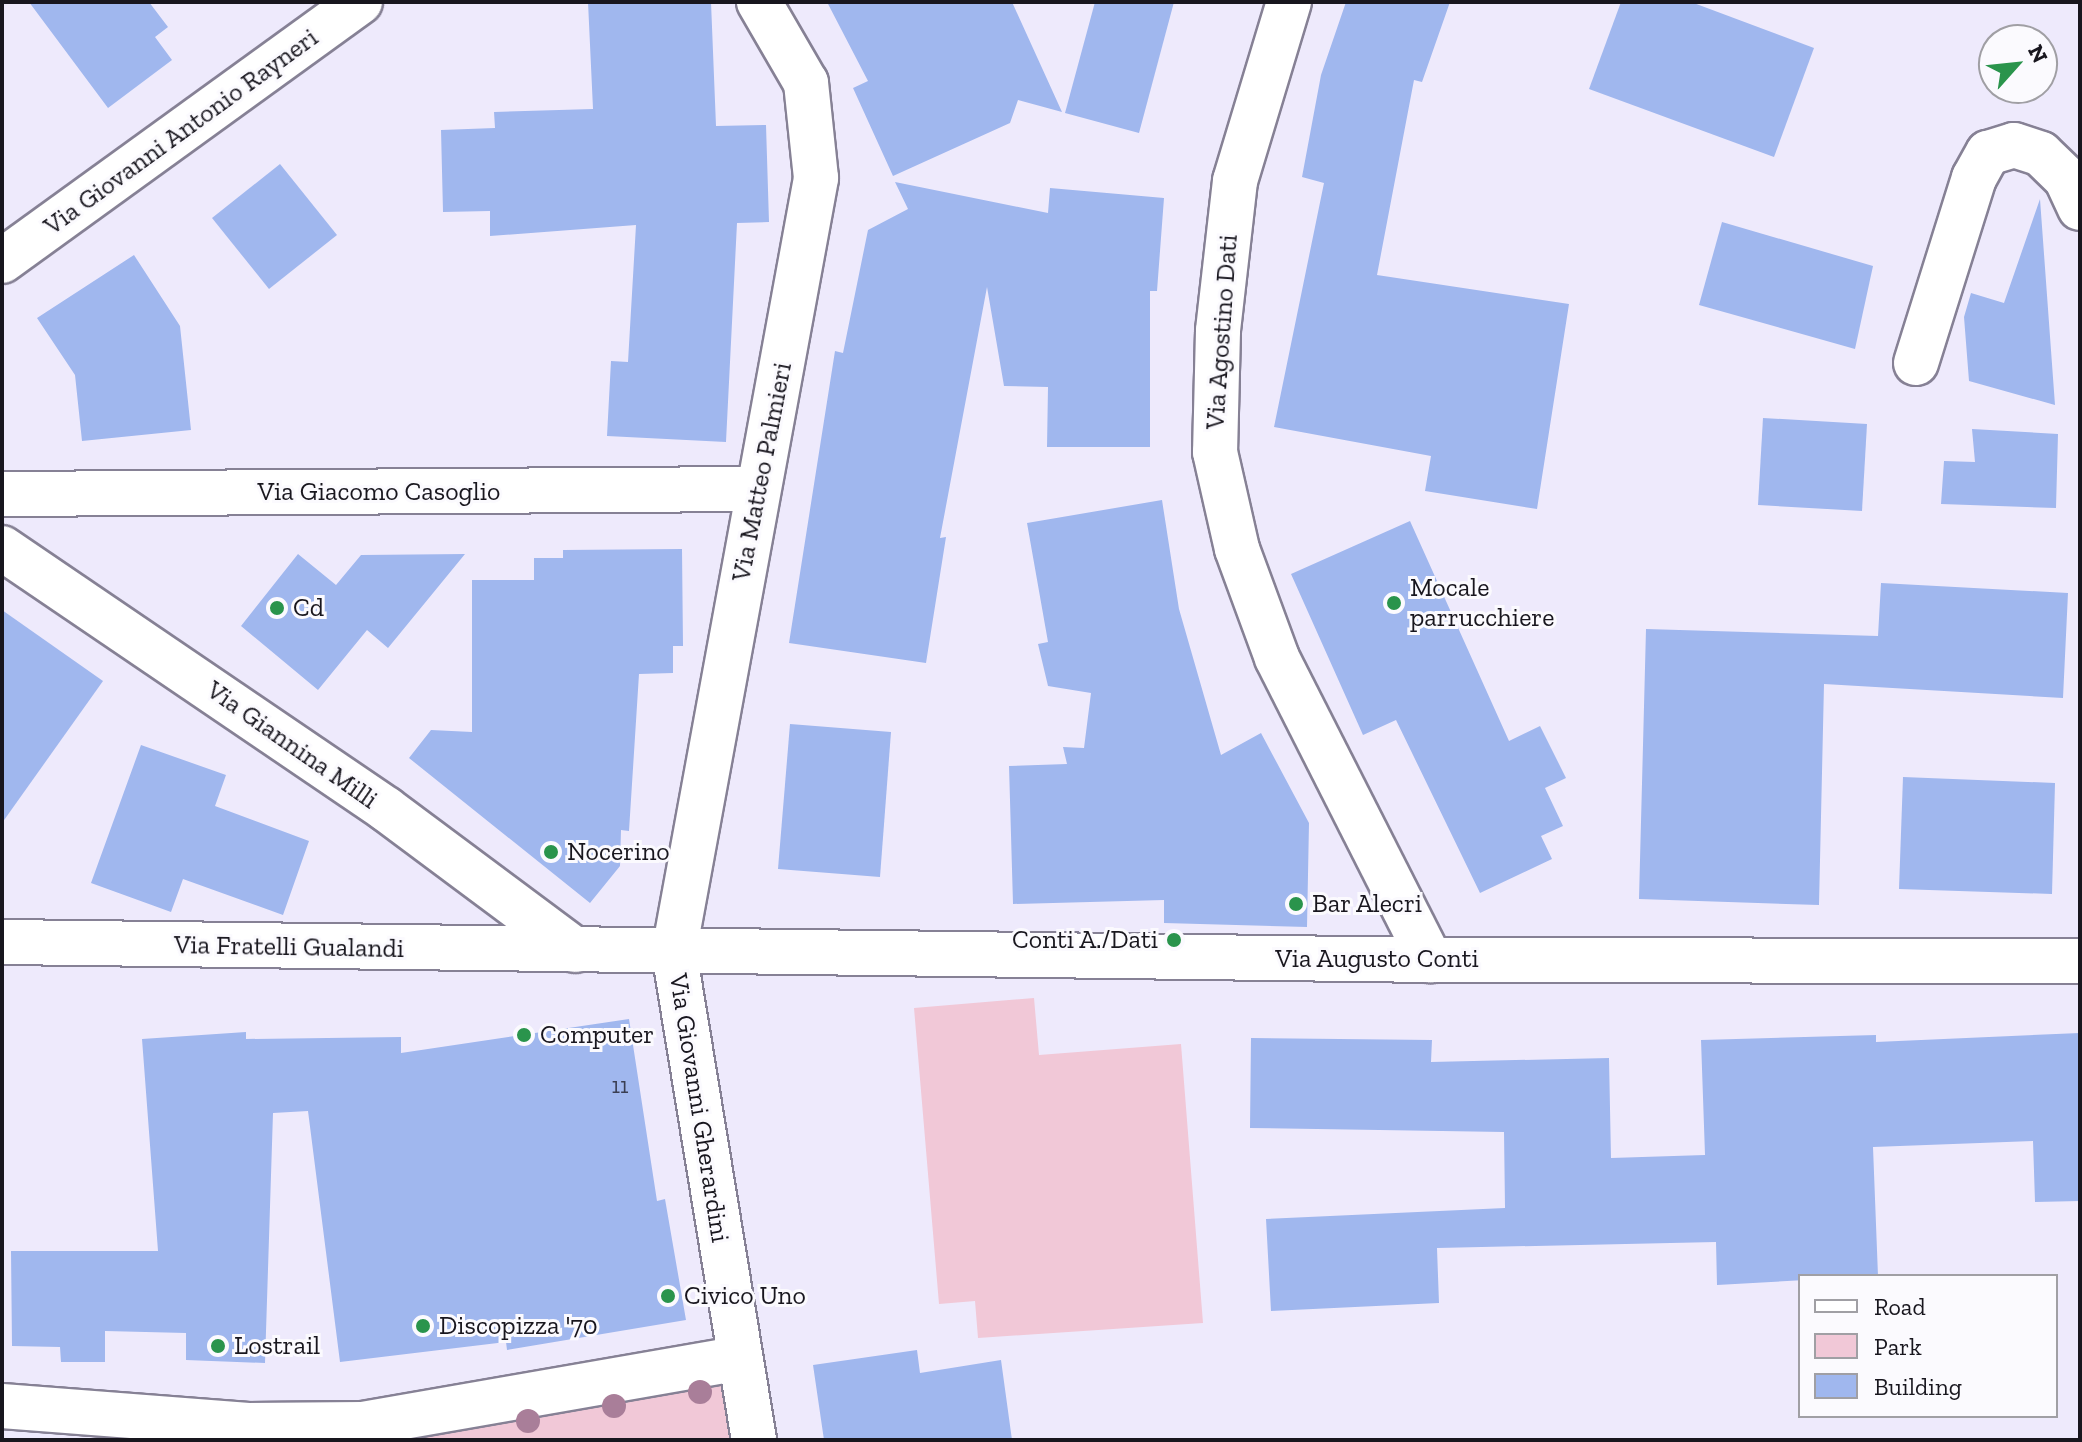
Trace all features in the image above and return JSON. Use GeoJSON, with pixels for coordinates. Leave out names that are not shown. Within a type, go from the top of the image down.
{"type":"FeatureCollection","features":[{"type":"Feature","properties":{"kind":"street","name":"Via Giovanni Antonio Rayneri"},"geometry":{"type":"LineString","coordinates":[[2,261],[360,2]]}},
{"type":"Feature","properties":{"kind":"street","name":"Via Matteo Palmieri"},"geometry":{"type":"LineString","coordinates":[[674,952],[757,489],[799,293],[816,178],[806,83],[759,2]]}},
{"type":"Feature","properties":{"kind":"street","name":"Via Agostino Dati"},"geometry":{"type":"LineString","coordinates":[[1289,2],[1235,181],[1218,331],[1215,452],[1237,549],[1277,658],[1430,960]]}},
{"type":"Feature","properties":{"kind":"street"},"geometry":{"type":"LineString","coordinates":[[1916,363],[1974,178],[1988,153],[2014,145],[2041,154],[2066,178],[2080,208]]}},
{"type":"Feature","properties":{"kind":"street","name":"Via Giacomo Casoglio"},"geometry":{"type":"LineString","coordinates":[[2,494],[757,489]]}},
{"type":"Feature","properties":{"kind":"street","name":"Via Giannina Milli"},"geometry":{"type":"LineString","coordinates":[[2,548],[386,809],[575,950]]}},
{"type":"Feature","properties":{"kind":"street","name":"Via Fratelli Gualandi"},"geometry":{"type":"LineString","coordinates":[[2,942],[674,952]]}},
{"type":"Feature","properties":{"kind":"street","name":"Via Augusto Conti"},"geometry":{"type":"LineString","coordinates":[[674,952],[1430,960],[2080,961]]}},
{"type":"Feature","properties":{"kind":"street","name":"Via Giovanni Gherardini"},"geometry":{"type":"LineString","coordinates":[[674,952],[754,1440]]}},
{"type":"Feature","properties":{"kind":"street"},"geometry":{"type":"LineString","coordinates":[[2,1406],[364,1432],[740,1358]]}},
{"type":"Feature","properties":{"kind":"green space"},"geometry":{"type":"Polygon","coordinates":[[[1034,998],[1039,1055],[1181,1044],[1203,1323],[978,1338],[975,1301],[939,1304],[914,1008],[1034,998]]]}},
{"type":"Feature","properties":{"kind":"green space"},"geometry":{"type":"Polygon","coordinates":[[[723,1380],[734,1440],[396,1440],[723,1380]]]}},
{"type":"Feature","properties":{"kind":"building"},"geometry":{"type":"Polygon","coordinates":[[[29,2],[149,2],[168,27],[155,37],[172,60],[108,108],[29,2]]]}},
{"type":"Feature","properties":{"kind":"building"},"geometry":{"type":"Polygon","coordinates":[[[588,2],[711,2],[716,126],[766,125],[769,222],[737,223],[726,442],[607,436],[611,361],[628,362],[636,225],[490,236],[490,211],[443,212],[441,130],[495,128],[494,112],[593,109],[588,2]]]}},
{"type":"Feature","properties":{"kind":"building"},"geometry":{"type":"Polygon","coordinates":[[[827,2],[1012,2],[1062,112],[1018,100],[1010,123],[893,176],[853,88],[868,81],[827,2]]]}},
{"type":"Feature","properties":{"kind":"building"},"geometry":{"type":"Polygon","coordinates":[[[1095,2],[1174,2],[1139,133],[1065,113],[1095,2]]]}},
{"type":"Feature","properties":{"kind":"building"},"geometry":{"type":"Polygon","coordinates":[[[1346,2],[1450,2],[1422,82],[1414,80],[1377,275],[1569,304],[1537,509],[1425,491],[1431,456],[1274,427],[1324,183],[1302,177],[1321,75],[1346,2]]]}},
{"type":"Feature","properties":{"kind":"building"},"geometry":{"type":"Polygon","coordinates":[[[1621,2],[1691,2],[1814,48],[1774,157],[1589,89],[1621,2]]]}},
{"type":"Feature","properties":{"kind":"building"},"geometry":{"type":"Polygon","coordinates":[[[280,164],[337,235],[269,289],[212,218],[280,164]]]}},
{"type":"Feature","properties":{"kind":"building"},"geometry":{"type":"Polygon","coordinates":[[[895,182],[1048,213],[1050,188],[1164,198],[1157,291],[1150,291],[1150,447],[1047,447],[1048,387],[1004,386],[987,287],[940,538],[946,537],[926,663],[789,643],[835,351],[843,353],[868,230],[908,209],[895,182]]]}},
{"type":"Feature","properties":{"kind":"building"},"geometry":{"type":"Polygon","coordinates":[[[2040,199],[2055,405],[1969,381],[1964,317],[1971,293],[2004,303],[2040,199]]]}},
{"type":"Feature","properties":{"kind":"building"},"geometry":{"type":"Polygon","coordinates":[[[1722,222],[1873,266],[1855,349],[1699,305],[1722,222]]]}},
{"type":"Feature","properties":{"kind":"building"},"geometry":{"type":"Polygon","coordinates":[[[134,255],[180,326],[191,430],[82,441],[75,375],[37,318],[134,255]]]}},
{"type":"Feature","properties":{"kind":"building"},"geometry":{"type":"Polygon","coordinates":[[[1763,418],[1867,424],[1862,511],[1758,505],[1763,418]]]}},
{"type":"Feature","properties":{"kind":"building"},"geometry":{"type":"Polygon","coordinates":[[[1972,429],[2058,434],[2056,508],[1941,504],[1944,461],[1975,462],[1972,429]]]}},
{"type":"Feature","properties":{"kind":"building"},"geometry":{"type":"Polygon","coordinates":[[[1162,500],[1179,609],[1221,755],[1261,733],[1309,823],[1307,927],[1164,923],[1164,900],[1013,904],[1009,766],[1067,764],[1063,747],[1084,748],[1091,693],[1048,686],[1038,644],[1048,642],[1027,523],[1162,500]]]}},
{"type":"Feature","properties":{"kind":"building"},"geometry":{"type":"Polygon","coordinates":[[[1410,521],[1509,741],[1540,726],[1566,778],[1545,788],[1563,826],[1541,836],[1552,859],[1480,893],[1396,720],[1363,735],[1291,574],[1410,521]]]}},
{"type":"Feature","properties":{"kind":"building"},"geometry":{"type":"Polygon","coordinates":[[[682,549],[683,646],[673,646],[673,673],[639,674],[629,831],[621,830],[620,866],[590,903],[409,758],[431,730],[472,732],[472,580],[534,580],[534,558],[563,558],[563,550],[682,549]]]}},
{"type":"Feature","properties":{"kind":"building"},"geometry":{"type":"Polygon","coordinates":[[[298,554],[336,585],[361,555],[465,554],[388,648],[367,630],[318,690],[241,626],[298,554]]]}},
{"type":"Feature","properties":{"kind":"building"},"geometry":{"type":"Polygon","coordinates":[[[1881,583],[2068,593],[2063,698],[1824,684],[1819,905],[1639,899],[1646,629],[1878,636],[1881,583]]]}},
{"type":"Feature","properties":{"kind":"building"},"geometry":{"type":"Polygon","coordinates":[[[2,610],[103,681],[2,823],[2,610]]]}},
{"type":"Feature","properties":{"kind":"building"},"geometry":{"type":"Polygon","coordinates":[[[790,724],[891,732],[880,877],[778,869],[790,724]]]}},
{"type":"Feature","properties":{"kind":"building"},"geometry":{"type":"Polygon","coordinates":[[[141,745],[226,775],[215,806],[309,841],[283,915],[183,879],[171,912],[91,883],[141,745]]]}},
{"type":"Feature","properties":{"kind":"building"},"geometry":{"type":"Polygon","coordinates":[[[1903,777],[2055,783],[2052,894],[1899,889],[1903,777]]]}},
{"type":"Feature","properties":{"kind":"building"},"geometry":{"type":"Polygon","coordinates":[[[629,1019],[657,1201],[665,1199],[686,1320],[507,1350],[506,1342],[340,1362],[308,1111],[273,1113],[265,1363],[186,1360],[186,1333],[105,1331],[105,1362],[61,1362],[60,1347],[12,1346],[11,1251],[158,1251],[142,1039],[246,1032],[246,1039],[401,1037],[401,1053],[629,1019]]]}},
{"type":"Feature","properties":{"kind":"building"},"geometry":{"type":"Polygon","coordinates":[[[2080,1033],[2080,1201],[2035,1202],[2033,1141],[1873,1147],[1878,1274],[1798,1274],[1798,1280],[1717,1285],[1716,1242],[1437,1248],[1439,1303],[1271,1311],[1266,1219],[1505,1208],[1504,1132],[1250,1128],[1251,1038],[1432,1040],[1431,1062],[1609,1058],[1611,1158],[1705,1155],[1701,1040],[1876,1035],[1876,1042],[2080,1033]]]}},
{"type":"Feature","properties":{"kind":"building"},"geometry":{"type":"Polygon","coordinates":[[[917,1350],[920,1373],[1001,1360],[1012,1440],[824,1440],[813,1365],[917,1350]]]}},
{"type":"Feature","properties":{"kind":"place","name":"Mocale parrucchiere"},"geometry":{"type":"Point","coordinates":[1394,603]}},
{"type":"Feature","properties":{"kind":"place","name":"Cd"},"geometry":{"type":"Point","coordinates":[277,608]}},
{"type":"Feature","properties":{"kind":"place","name":"Nocerino"},"geometry":{"type":"Point","coordinates":[551,852]}},
{"type":"Feature","properties":{"kind":"place","name":"Bar Alecri"},"geometry":{"type":"Point","coordinates":[1296,904]}},
{"type":"Feature","properties":{"kind":"place","name":"Conti A./Dati"},"geometry":{"type":"Point","coordinates":[1174,940]}},
{"type":"Feature","properties":{"kind":"place","name":"Computer"},"geometry":{"type":"Point","coordinates":[524,1035]}},
{"type":"Feature","properties":{"kind":"place","name":"Civico Uno"},"geometry":{"type":"Point","coordinates":[668,1296]}},
{"type":"Feature","properties":{"kind":"place","name":"Discopizza '70"},"geometry":{"type":"Point","coordinates":[423,1326]}},
{"type":"Feature","properties":{"kind":"place","name":"Lostrail"},"geometry":{"type":"Point","coordinates":[218,1346]}}]}
